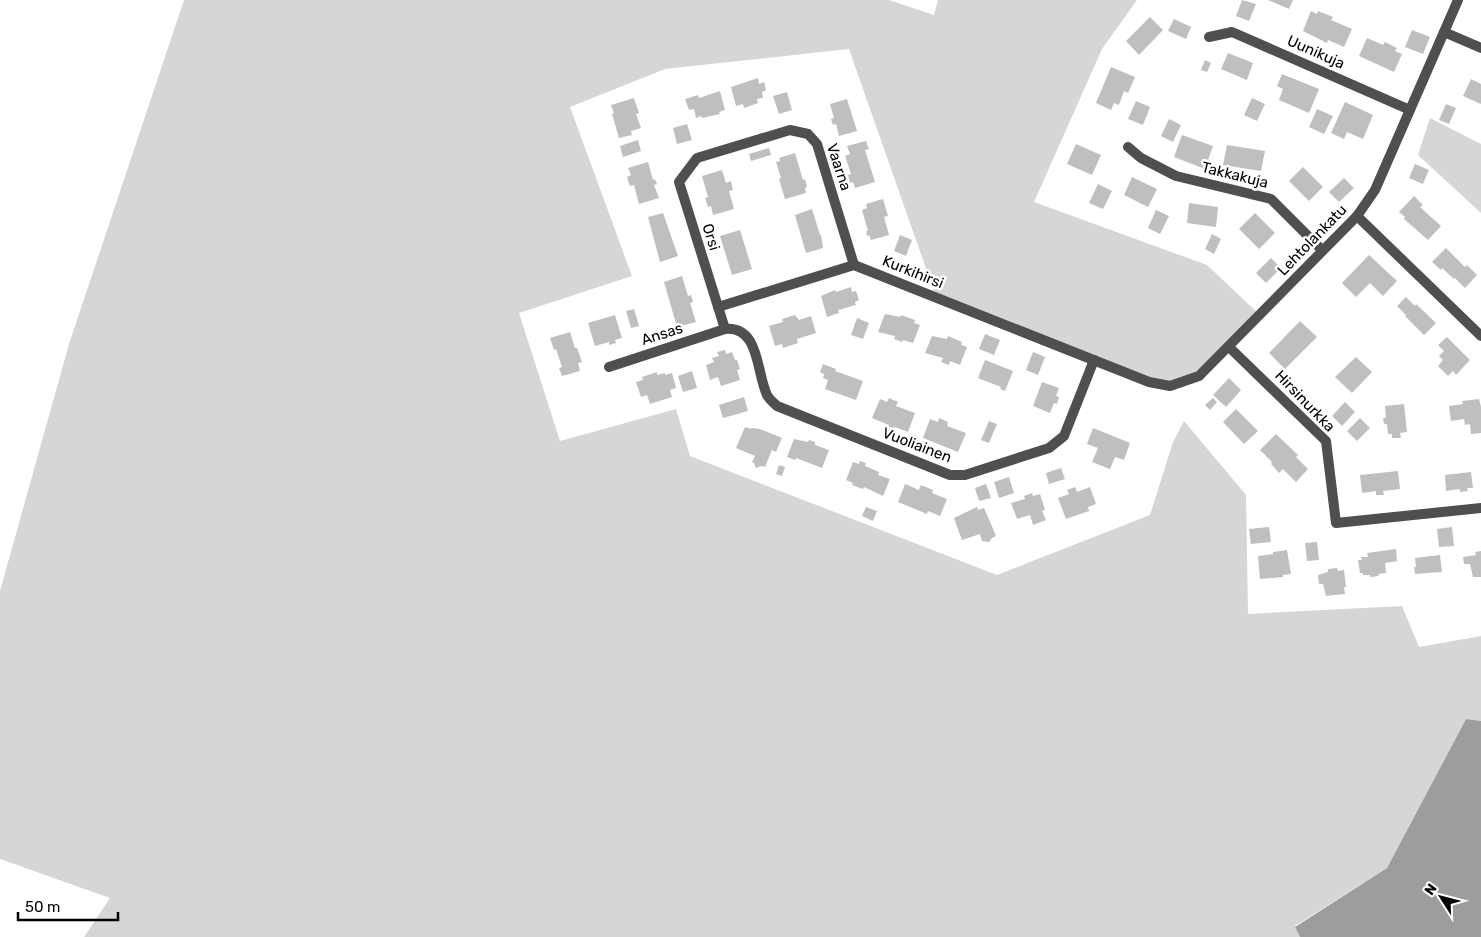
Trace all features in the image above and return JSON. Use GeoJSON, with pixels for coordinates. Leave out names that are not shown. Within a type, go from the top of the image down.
{"type":"FeatureCollection","features":[{"type":"Feature","properties":{"kind":"street","name":"Lehtolankatu"},"geometry":{"type":"LineString","coordinates":[[1094,360],[1148,382],[1170,386],[1199,376],[1229,347],[1357,216],[1376,190],[1458,0]]}},
{"type":"Feature","properties":{"kind":"street","name":"Uunikuja"},"geometry":{"type":"LineString","coordinates":[[1209,38],[1232,32],[1410,110]]}},
{"type":"Feature","properties":{"kind":"street"},"geometry":{"type":"LineString","coordinates":[[1444,32],[1481,48]]}},
{"type":"Feature","properties":{"kind":"street","name":"Vaarna"},"geometry":{"type":"LineString","coordinates":[[697,158],[790,130],[808,134],[817,144],[854,265]]}},
{"type":"Feature","properties":{"kind":"street","name":"Takkakuja"},"geometry":{"type":"LineString","coordinates":[[1128,147],[1140,158],[1176,176],[1270,199],[1322,250]]}},
{"type":"Feature","properties":{"kind":"street","name":"Orsi"},"geometry":{"type":"LineString","coordinates":[[697,158],[679,182],[725,329]]}},
{"type":"Feature","properties":{"kind":"street"},"geometry":{"type":"LineString","coordinates":[[1357,216],[1481,336]]}},
{"type":"Feature","properties":{"kind":"street"},"geometry":{"type":"LineString","coordinates":[[718,307],[854,265]]}},
{"type":"Feature","properties":{"kind":"street","name":"Kurkihirsi"},"geometry":{"type":"LineString","coordinates":[[854,265],[1094,360]]}},
{"type":"Feature","properties":{"kind":"street","name":"Vuoliainen"},"geometry":{"type":"LineString","coordinates":[[725,329],[733,328],[744,334],[751,343],[767,396],[777,406],[950,475],[965,475],[1049,448],[1064,436],[1094,360]]}},
{"type":"Feature","properties":{"kind":"street","name":"Ansas"},"geometry":{"type":"LineString","coordinates":[[610,367],[725,329]]}},
{"type":"Feature","properties":{"kind":"street","name":"Hirsinurkka"},"geometry":{"type":"LineString","coordinates":[[1229,347],[1326,441],[1336,523],[1481,508]]}},
{"type":"Feature","properties":{"kind":"shaded area"},"geometry":{"type":"Polygon","coordinates":[[[184,0],[889,0],[934,15],[938,0],[1137,0],[1102,49],[1034,202],[1207,265],[1260,315],[1199,376],[1170,386],[936,297],[849,49],[665,69],[570,107],[632,276],[519,313],[560,441],[676,409],[690,456],[997,575],[1150,515],[1173,442],[1184,421],[1246,495],[1248,614],[1402,606],[1419,647],[1481,636],[1481,721],[1466,719],[1387,868],[1295,926],[1300,937],[84,937],[110,898],[0,859],[0,591],[69,344],[184,0]]]}},
{"type":"Feature","properties":{"kind":"shaded area"},"geometry":{"type":"Polygon","coordinates":[[[1430,118],[1481,144],[1481,213],[1418,155],[1430,118]]]}},
{"type":"Feature","properties":{"kind":"shaded area"},"geometry":{"type":"Polygon","coordinates":[[[1466,719],[1481,721],[1481,937],[1300,937],[1295,927],[1387,868],[1466,719]]]}},
{"type":"Feature","properties":{"kind":"building"},"geometry":{"type":"Polygon","coordinates":[[[1242,0],[1256,4],[1249,21],[1236,16],[1242,0]]]}},
{"type":"Feature","properties":{"kind":"building"},"geometry":{"type":"Polygon","coordinates":[[[1268,0],[1293,0],[1289,9],[1268,0]]]}},
{"type":"Feature","properties":{"kind":"building"},"geometry":{"type":"Polygon","coordinates":[[[1311,11],[1317,14],[1318,11],[1333,17],[1331,20],[1352,29],[1344,47],[1328,40],[1327,43],[1303,31],[1311,11]]]}},
{"type":"Feature","properties":{"kind":"building"},"geometry":{"type":"Polygon","coordinates":[[[1150,17],[1163,30],[1139,55],[1126,41],[1150,17]]]}},
{"type":"Feature","properties":{"kind":"building"},"geometry":{"type":"Polygon","coordinates":[[[1174,19],[1191,27],[1186,39],[1168,31],[1174,19]]]}},
{"type":"Feature","properties":{"kind":"building"},"geometry":{"type":"Polygon","coordinates":[[[1412,30],[1430,37],[1423,54],[1405,47],[1412,30]]]}},
{"type":"Feature","properties":{"kind":"building"},"geometry":{"type":"Polygon","coordinates":[[[1367,38],[1383,45],[1385,42],[1397,48],[1395,51],[1402,54],[1394,72],[1359,56],[1367,38]]]}},
{"type":"Feature","properties":{"kind":"building"},"geometry":{"type":"Polygon","coordinates":[[[1228,53],[1253,63],[1247,80],[1221,69],[1228,53]]]}},
{"type":"Feature","properties":{"kind":"building"},"geometry":{"type":"Polygon","coordinates":[[[1205,60],[1211,63],[1207,72],[1201,70],[1205,60]]]}},
{"type":"Feature","properties":{"kind":"building"},"geometry":{"type":"Polygon","coordinates":[[[1111,67],[1135,77],[1128,93],[1124,91],[1119,105],[1114,103],[1111,110],[1096,103],[1111,67]]]}},
{"type":"Feature","properties":{"kind":"building"},"geometry":{"type":"Polygon","coordinates":[[[1282,74],[1319,89],[1309,113],[1279,100],[1283,89],[1277,86],[1282,74]]]}},
{"type":"Feature","properties":{"kind":"building"},"geometry":{"type":"Polygon","coordinates":[[[758,78],[759,84],[764,82],[766,90],[762,92],[763,98],[757,99],[758,103],[744,108],[743,104],[736,106],[731,87],[758,78]]]}},
{"type":"Feature","properties":{"kind":"building"},"geometry":{"type":"Polygon","coordinates":[[[1471,79],[1481,84],[1481,104],[1463,96],[1471,79]]]}},
{"type":"Feature","properties":{"kind":"building"},"geometry":{"type":"Polygon","coordinates":[[[720,91],[725,110],[719,112],[720,114],[696,118],[694,109],[689,110],[685,99],[698,95],[699,98],[720,91]]]}},
{"type":"Feature","properties":{"kind":"building"},"geometry":{"type":"Polygon","coordinates":[[[787,92],[792,110],[779,114],[773,96],[787,92]]]}},
{"type":"Feature","properties":{"kind":"building"},"geometry":{"type":"Polygon","coordinates":[[[634,98],[639,113],[636,114],[641,128],[631,131],[632,135],[619,138],[611,105],[634,98]]]}},
{"type":"Feature","properties":{"kind":"building"},"geometry":{"type":"Polygon","coordinates":[[[1252,98],[1265,104],[1257,121],[1244,115],[1252,98]]]}},
{"type":"Feature","properties":{"kind":"building"},"geometry":{"type":"Polygon","coordinates":[[[847,99],[857,131],[839,136],[836,124],[833,125],[831,119],[834,118],[830,104],[847,99]]]}},
{"type":"Feature","properties":{"kind":"building"},"geometry":{"type":"Polygon","coordinates":[[[1136,101],[1150,107],[1143,125],[1128,119],[1136,101]]]}},
{"type":"Feature","properties":{"kind":"building"},"geometry":{"type":"Polygon","coordinates":[[[1345,102],[1373,115],[1363,139],[1347,132],[1344,139],[1331,133],[1345,102]]]}},
{"type":"Feature","properties":{"kind":"building"},"geometry":{"type":"Polygon","coordinates":[[[1446,104],[1456,108],[1449,124],[1439,120],[1446,104]]]}},
{"type":"Feature","properties":{"kind":"building"},"geometry":{"type":"Polygon","coordinates":[[[1317,109],[1333,116],[1324,134],[1309,127],[1317,109]]]}},
{"type":"Feature","properties":{"kind":"building"},"geometry":{"type":"Polygon","coordinates":[[[1169,119],[1181,125],[1173,142],[1161,136],[1169,119]]]}},
{"type":"Feature","properties":{"kind":"building"},"geometry":{"type":"Polygon","coordinates":[[[687,124],[692,140],[677,144],[673,128],[687,124]]]}},
{"type":"Feature","properties":{"kind":"building"},"geometry":{"type":"Polygon","coordinates":[[[1182,135],[1213,146],[1205,169],[1174,157],[1182,135]]]}},
{"type":"Feature","properties":{"kind":"building"},"geometry":{"type":"Polygon","coordinates":[[[638,140],[641,151],[623,157],[620,146],[638,140]]]}},
{"type":"Feature","properties":{"kind":"building"},"geometry":{"type":"Polygon","coordinates":[[[866,141],[869,149],[865,150],[875,182],[855,188],[853,182],[850,183],[848,175],[851,174],[845,156],[850,154],[847,146],[866,141]]]}},
{"type":"Feature","properties":{"kind":"building"},"geometry":{"type":"Polygon","coordinates":[[[1076,144],[1101,155],[1092,175],[1067,164],[1076,144]]]}},
{"type":"Feature","properties":{"kind":"building"},"geometry":{"type":"Polygon","coordinates":[[[1227,145],[1265,151],[1261,171],[1223,165],[1227,145]]]}},
{"type":"Feature","properties":{"kind":"building"},"geometry":{"type":"Polygon","coordinates":[[[769,148],[771,155],[751,161],[749,154],[769,148]]]}},
{"type":"Feature","properties":{"kind":"building"},"geometry":{"type":"Polygon","coordinates":[[[795,153],[803,180],[805,179],[806,193],[785,199],[776,162],[780,161],[779,158],[795,153]]]}},
{"type":"Feature","properties":{"kind":"building"},"geometry":{"type":"Polygon","coordinates":[[[648,162],[653,180],[655,179],[657,184],[654,185],[659,198],[639,204],[634,185],[630,186],[627,177],[631,175],[628,168],[648,162]]]}},
{"type":"Feature","properties":{"kind":"building"},"geometry":{"type":"Polygon","coordinates":[[[1415,164],[1429,170],[1423,184],[1409,178],[1415,164]]]}},
{"type":"Feature","properties":{"kind":"building"},"geometry":{"type":"Polygon","coordinates":[[[1303,167],[1323,187],[1309,201],[1289,181],[1303,167]]]}},
{"type":"Feature","properties":{"kind":"building"},"geometry":{"type":"Polygon","coordinates":[[[722,170],[726,183],[731,181],[733,190],[729,191],[734,209],[713,215],[711,206],[708,207],[705,198],[708,197],[702,176],[722,170]]]}},
{"type":"Feature","properties":{"kind":"building"},"geometry":{"type":"Polygon","coordinates":[[[1132,177],[1157,189],[1148,207],[1124,195],[1132,177]]]}},
{"type":"Feature","properties":{"kind":"building"},"geometry":{"type":"Polygon","coordinates":[[[1344,178],[1354,188],[1339,202],[1329,192],[1344,178]]]}},
{"type":"Feature","properties":{"kind":"building"},"geometry":{"type":"Polygon","coordinates":[[[1098,184],[1112,191],[1103,209],[1089,203],[1098,184]]]}},
{"type":"Feature","properties":{"kind":"building"},"geometry":{"type":"Polygon","coordinates":[[[1414,196],[1423,205],[1420,207],[1441,226],[1428,240],[1404,219],[1405,217],[1399,212],[1414,196]]]}},
{"type":"Feature","properties":{"kind":"building"},"geometry":{"type":"Polygon","coordinates":[[[883,199],[888,216],[884,217],[889,235],[871,240],[869,235],[867,236],[866,231],[868,231],[862,210],[867,208],[866,204],[883,199]]]}},
{"type":"Feature","properties":{"kind":"building"},"geometry":{"type":"Polygon","coordinates":[[[1189,203],[1218,207],[1216,227],[1187,223],[1189,203]]]}},
{"type":"Feature","properties":{"kind":"building"},"geometry":{"type":"Polygon","coordinates":[[[812,209],[821,235],[823,248],[806,253],[795,215],[812,209]]]}},
{"type":"Feature","properties":{"kind":"building"},"geometry":{"type":"Polygon","coordinates":[[[1156,210],[1169,216],[1160,234],[1148,228],[1156,210]]]}},
{"type":"Feature","properties":{"kind":"building"},"geometry":{"type":"Polygon","coordinates":[[[663,213],[678,256],[660,262],[648,217],[663,213]]]}},
{"type":"Feature","properties":{"kind":"building"},"geometry":{"type":"Polygon","coordinates":[[[1255,213],[1275,233],[1259,249],[1239,229],[1255,213]]]}},
{"type":"Feature","properties":{"kind":"building"},"geometry":{"type":"Polygon","coordinates":[[[740,230],[752,269],[732,275],[720,236],[740,230]]]}},
{"type":"Feature","properties":{"kind":"building"},"geometry":{"type":"Polygon","coordinates":[[[1212,234],[1221,239],[1214,254],[1205,249],[1212,234]]]}},
{"type":"Feature","properties":{"kind":"building"},"geometry":{"type":"Polygon","coordinates":[[[900,235],[912,240],[906,256],[894,251],[900,235]]]}},
{"type":"Feature","properties":{"kind":"building"},"geometry":{"type":"Polygon","coordinates":[[[1446,248],[1465,267],[1467,265],[1477,275],[1465,288],[1455,278],[1432,262],[1446,248]]]}},
{"type":"Feature","properties":{"kind":"building"},"geometry":{"type":"Polygon","coordinates":[[[1369,255],[1397,281],[1383,296],[1370,283],[1356,297],[1342,283],[1369,255]]]}},
{"type":"Feature","properties":{"kind":"building"},"geometry":{"type":"Polygon","coordinates":[[[1271,258],[1281,268],[1266,283],[1256,273],[1271,258]]]}},
{"type":"Feature","properties":{"kind":"building"},"geometry":{"type":"Polygon","coordinates":[[[682,276],[688,296],[691,295],[693,302],[690,303],[696,322],[677,327],[664,282],[682,276]]]}},
{"type":"Feature","properties":{"kind":"building"},"geometry":{"type":"Polygon","coordinates":[[[851,287],[852,292],[856,291],[859,300],[855,302],[856,305],[838,310],[839,313],[827,317],[821,296],[835,290],[836,292],[851,287]]]}},
{"type":"Feature","properties":{"kind":"building"},"geometry":{"type":"Polygon","coordinates":[[[1406,297],[1436,323],[1424,335],[1397,306],[1406,297]]]}},
{"type":"Feature","properties":{"kind":"building"},"geometry":{"type":"Polygon","coordinates":[[[634,309],[639,326],[631,328],[626,311],[634,309]]]}},
{"type":"Feature","properties":{"kind":"building"},"geometry":{"type":"Polygon","coordinates":[[[885,314],[900,317],[901,315],[915,320],[914,323],[920,325],[913,343],[903,340],[902,342],[894,339],[895,336],[878,332],[885,314]]]}},
{"type":"Feature","properties":{"kind":"building"},"geometry":{"type":"Polygon","coordinates":[[[615,315],[622,338],[615,340],[616,343],[609,345],[609,342],[595,346],[588,323],[615,315]]]}},
{"type":"Feature","properties":{"kind":"building"},"geometry":{"type":"Polygon","coordinates":[[[795,315],[799,320],[811,316],[816,333],[797,339],[798,343],[783,348],[782,344],[775,346],[769,326],[783,322],[782,319],[795,315]]]}},
{"type":"Feature","properties":{"kind":"building"},"geometry":{"type":"Polygon","coordinates":[[[857,318],[869,323],[863,339],[851,335],[857,318]]]}},
{"type":"Feature","properties":{"kind":"building"},"geometry":{"type":"Polygon","coordinates":[[[1300,321],[1317,337],[1285,369],[1269,353],[1300,321]]]}},
{"type":"Feature","properties":{"kind":"building"},"geometry":{"type":"Polygon","coordinates":[[[570,332],[582,362],[578,363],[580,371],[562,376],[559,368],[562,367],[550,338],[570,332]]]}},
{"type":"Feature","properties":{"kind":"building"},"geometry":{"type":"Polygon","coordinates":[[[985,334],[1000,340],[994,355],[979,349],[985,334]]]}},
{"type":"Feature","properties":{"kind":"building"},"geometry":{"type":"Polygon","coordinates":[[[932,336],[947,339],[948,336],[962,342],[961,345],[967,347],[960,365],[950,361],[949,365],[941,362],[943,358],[925,353],[932,336]]]}},
{"type":"Feature","properties":{"kind":"building"},"geometry":{"type":"Polygon","coordinates":[[[1447,337],[1470,360],[1456,375],[1453,371],[1448,376],[1438,366],[1443,360],[1439,356],[1444,351],[1438,345],[1447,337]]]}},
{"type":"Feature","properties":{"kind":"building"},"geometry":{"type":"Polygon","coordinates":[[[725,350],[726,354],[732,352],[735,360],[737,360],[740,369],[737,370],[740,380],[721,386],[718,377],[710,380],[706,365],[714,362],[712,358],[719,356],[717,352],[725,350]]]}},
{"type":"Feature","properties":{"kind":"building"},"geometry":{"type":"Polygon","coordinates":[[[1033,352],[1045,357],[1038,375],[1026,370],[1033,352]]]}},
{"type":"Feature","properties":{"kind":"building"},"geometry":{"type":"Polygon","coordinates":[[[1356,357],[1372,372],[1352,393],[1335,377],[1356,357]]]}},
{"type":"Feature","properties":{"kind":"building"},"geometry":{"type":"Polygon","coordinates":[[[985,360],[1013,371],[1005,391],[1000,389],[1001,387],[978,378],[985,360]]]}},
{"type":"Feature","properties":{"kind":"building"},"geometry":{"type":"Polygon","coordinates":[[[823,364],[836,369],[835,371],[863,381],[856,400],[825,389],[828,380],[823,378],[824,374],[820,372],[823,364]]]}},
{"type":"Feature","properties":{"kind":"building"},"geometry":{"type":"Polygon","coordinates":[[[692,371],[697,388],[683,392],[678,376],[692,371]]]}},
{"type":"Feature","properties":{"kind":"building"},"geometry":{"type":"Polygon","coordinates":[[[657,372],[657,375],[672,373],[676,388],[670,390],[672,397],[650,404],[647,395],[641,397],[636,382],[643,380],[642,377],[657,372]]]}},
{"type":"Feature","properties":{"kind":"building"},"geometry":{"type":"Polygon","coordinates":[[[1229,378],[1241,390],[1226,407],[1213,395],[1229,378]]]}},
{"type":"Feature","properties":{"kind":"building"},"geometry":{"type":"Polygon","coordinates":[[[1042,382],[1059,388],[1056,396],[1059,397],[1057,404],[1054,403],[1050,413],[1033,406],[1042,382]]]}},
{"type":"Feature","properties":{"kind":"building"},"geometry":{"type":"Polygon","coordinates":[[[744,397],[748,411],[723,418],[719,405],[744,397]]]}},
{"type":"Feature","properties":{"kind":"building"},"geometry":{"type":"Polygon","coordinates":[[[889,398],[898,402],[896,406],[915,413],[908,432],[895,427],[894,429],[872,418],[880,399],[887,402],[889,398]]]}},
{"type":"Feature","properties":{"kind":"building"},"geometry":{"type":"Polygon","coordinates":[[[1213,398],[1217,402],[1210,410],[1205,405],[1213,398]]]}},
{"type":"Feature","properties":{"kind":"building"},"geometry":{"type":"Polygon","coordinates":[[[1479,399],[1481,407],[1481,433],[1471,434],[1470,424],[1465,425],[1464,419],[1451,421],[1449,406],[1463,404],[1462,401],[1479,399]]]}},
{"type":"Feature","properties":{"kind":"building"},"geometry":{"type":"Polygon","coordinates":[[[1345,402],[1355,412],[1342,426],[1332,416],[1345,402]]]}},
{"type":"Feature","properties":{"kind":"building"},"geometry":{"type":"Polygon","coordinates":[[[1404,404],[1407,432],[1400,433],[1401,438],[1392,438],[1392,434],[1388,434],[1387,424],[1384,424],[1383,418],[1386,418],[1385,406],[1404,404]]]}},
{"type":"Feature","properties":{"kind":"building"},"geometry":{"type":"Polygon","coordinates":[[[1236,409],[1258,431],[1244,444],[1223,422],[1236,409]]]}},
{"type":"Feature","properties":{"kind":"building"},"geometry":{"type":"Polygon","coordinates":[[[939,418],[948,422],[947,426],[966,433],[958,452],[923,438],[930,419],[938,422],[939,418]]]}},
{"type":"Feature","properties":{"kind":"building"},"geometry":{"type":"Polygon","coordinates":[[[1360,418],[1370,428],[1357,441],[1347,431],[1360,418]]]}},
{"type":"Feature","properties":{"kind":"building"},"geometry":{"type":"Polygon","coordinates":[[[989,421],[997,424],[989,443],[981,440],[989,421]]]}},
{"type":"Feature","properties":{"kind":"building"},"geometry":{"type":"Polygon","coordinates":[[[745,427],[760,429],[782,438],[776,452],[772,450],[765,467],[756,468],[752,462],[755,456],[736,448],[745,427]]]}},
{"type":"Feature","properties":{"kind":"building"},"geometry":{"type":"Polygon","coordinates":[[[1093,428],[1130,443],[1124,460],[1115,457],[1110,469],[1092,462],[1098,448],[1087,444],[1093,428]]]}},
{"type":"Feature","properties":{"kind":"building"},"geometry":{"type":"Polygon","coordinates":[[[1276,434],[1298,455],[1296,457],[1308,469],[1296,482],[1283,469],[1279,473],[1271,464],[1272,462],[1260,450],[1276,434]]]}},
{"type":"Feature","properties":{"kind":"building"},"geometry":{"type":"Polygon","coordinates":[[[794,439],[808,442],[809,440],[815,442],[815,445],[829,450],[822,468],[796,458],[795,460],[787,457],[794,439]]]}},
{"type":"Feature","properties":{"kind":"building"},"geometry":{"type":"Polygon","coordinates":[[[860,461],[866,463],[865,466],[879,472],[878,475],[890,479],[883,496],[864,487],[863,489],[852,485],[853,483],[846,480],[853,462],[859,464],[860,461]]]}},
{"type":"Feature","properties":{"kind":"building"},"geometry":{"type":"Polygon","coordinates":[[[779,465],[785,467],[782,476],[776,474],[779,465]]]}},
{"type":"Feature","properties":{"kind":"building"},"geometry":{"type":"Polygon","coordinates":[[[1061,468],[1065,479],[1049,484],[1046,473],[1061,468]]]}},
{"type":"Feature","properties":{"kind":"building"},"geometry":{"type":"Polygon","coordinates":[[[1398,471],[1400,489],[1383,491],[1384,495],[1376,495],[1376,491],[1362,493],[1360,475],[1398,471]]]}},
{"type":"Feature","properties":{"kind":"building"},"geometry":{"type":"Polygon","coordinates":[[[1471,472],[1473,488],[1467,488],[1468,491],[1460,492],[1460,489],[1446,491],[1445,475],[1471,472]]]}},
{"type":"Feature","properties":{"kind":"building"},"geometry":{"type":"Polygon","coordinates":[[[1009,477],[1014,493],[999,498],[994,482],[1009,477]]]}},
{"type":"Feature","properties":{"kind":"building"},"geometry":{"type":"Polygon","coordinates":[[[905,484],[919,490],[921,485],[933,490],[932,493],[947,499],[940,516],[928,511],[927,514],[898,502],[905,484]]]}},
{"type":"Feature","properties":{"kind":"building"},"geometry":{"type":"Polygon","coordinates":[[[986,484],[991,498],[979,501],[975,488],[986,484]]]}},
{"type":"Feature","properties":{"kind":"building"},"geometry":{"type":"Polygon","coordinates":[[[1075,487],[1077,492],[1090,487],[1096,504],[1088,507],[1089,511],[1066,519],[1058,498],[1069,494],[1067,490],[1075,487]]]}},
{"type":"Feature","properties":{"kind":"building"},"geometry":{"type":"Polygon","coordinates":[[[1032,493],[1033,496],[1040,494],[1045,510],[1042,511],[1046,520],[1033,525],[1030,515],[1017,519],[1011,503],[1025,499],[1024,496],[1032,493]]]}},
{"type":"Feature","properties":{"kind":"building"},"geometry":{"type":"Polygon","coordinates":[[[866,507],[877,511],[873,521],[862,516],[866,507]]]}},
{"type":"Feature","properties":{"kind":"building"},"geometry":{"type":"Polygon","coordinates":[[[977,507],[978,510],[984,508],[996,536],[989,542],[982,541],[980,534],[962,540],[954,518],[977,507]]]}},
{"type":"Feature","properties":{"kind":"building"},"geometry":{"type":"Polygon","coordinates":[[[1269,527],[1271,542],[1251,544],[1249,529],[1269,527]]]}},
{"type":"Feature","properties":{"kind":"building"},"geometry":{"type":"Polygon","coordinates":[[[1452,527],[1454,546],[1439,547],[1437,529],[1452,527]]]}},
{"type":"Feature","properties":{"kind":"building"},"geometry":{"type":"Polygon","coordinates":[[[1317,542],[1319,560],[1307,561],[1305,543],[1317,542]]]}},
{"type":"Feature","properties":{"kind":"building"},"geometry":{"type":"Polygon","coordinates":[[[1396,549],[1397,561],[1385,563],[1386,573],[1370,577],[1370,575],[1360,573],[1358,560],[1362,560],[1361,557],[1368,557],[1367,553],[1396,549]]]}},
{"type":"Feature","properties":{"kind":"building"},"geometry":{"type":"Polygon","coordinates":[[[1287,550],[1291,574],[1283,575],[1283,577],[1260,579],[1258,556],[1287,550]]]}},
{"type":"Feature","properties":{"kind":"building"},"geometry":{"type":"Polygon","coordinates":[[[1481,551],[1481,577],[1473,577],[1470,564],[1464,564],[1463,557],[1476,555],[1475,552],[1481,551]]]}},
{"type":"Feature","properties":{"kind":"building"},"geometry":{"type":"Polygon","coordinates":[[[1440,555],[1442,572],[1415,574],[1415,558],[1440,555]]]}},
{"type":"Feature","properties":{"kind":"building"},"geometry":{"type":"Polygon","coordinates":[[[1337,568],[1338,571],[1344,570],[1345,594],[1326,596],[1323,584],[1319,584],[1318,575],[1328,572],[1328,569],[1337,568]]]}}]}
